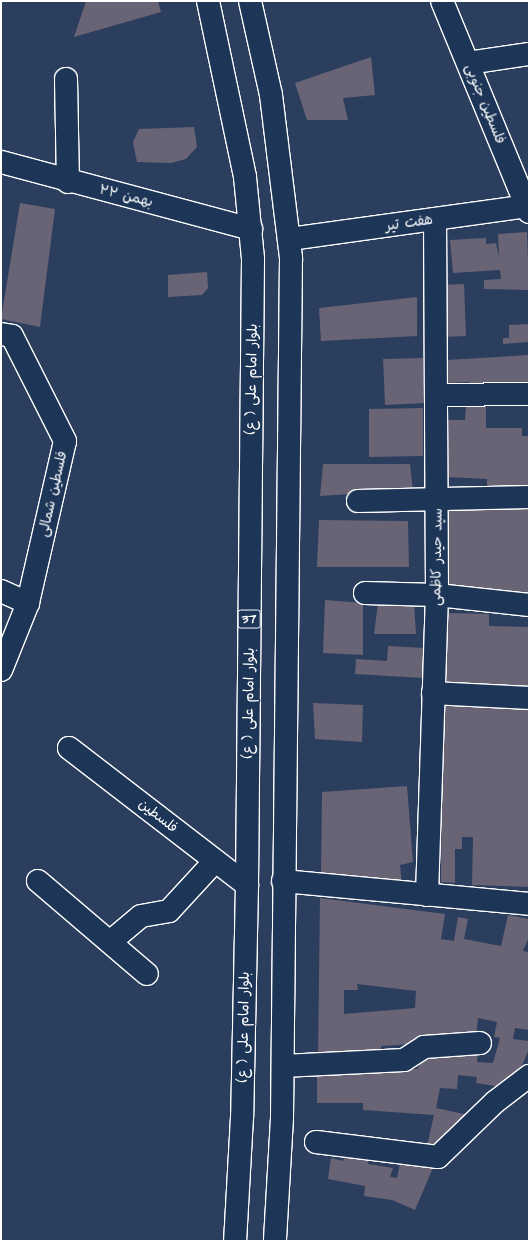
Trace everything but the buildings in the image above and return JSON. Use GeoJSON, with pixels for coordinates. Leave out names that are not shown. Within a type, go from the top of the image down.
{"type":"FeatureCollection","features":[{"type":"Feature","properties":{"kind":"street","name":"بلوار امام علی ( ع)"},"geometry":{"type":"LineString","coordinates":[[208,1],[232,103],[251,229],[247,885],[242,1117],[235,1241]]}},
{"type":"Feature","properties":{"kind":"street"},"geometry":{"type":"LineString","coordinates":[[250,1],[271,95],[290,239],[283,881],[283,1066],[275,1241]]}},
{"type":"Feature","properties":{"kind":"street","name":"فلسطین جنوبی"},"geometry":{"type":"LineString","coordinates":[[442,1],[528,208]]}},
{"type":"Feature","properties":{"kind":"street"},"geometry":{"type":"LineString","coordinates":[[468,63],[529,54]]}},
{"type":"Feature","properties":{"kind":"street"},"geometry":{"type":"LineString","coordinates":[[66,79],[68,182]]}},
{"type":"Feature","properties":{"kind":"street","name":"۲۲ بهمن"},"geometry":{"type":"LineString","coordinates":[[1,162],[68,182],[251,229]]}},
{"type":"Feature","properties":{"kind":"street","name":"هفت تیر"},"geometry":{"type":"LineString","coordinates":[[290,239],[528,208]]}},
{"type":"Feature","properties":{"kind":"street","name":"سید حیدر کاظمی"},"geometry":{"type":"LineString","coordinates":[[427,895],[432,693],[437,595],[438,497],[435,219]]}},
{"type":"Feature","properties":{"kind":"street","name":"فلسطین شمالی"},"geometry":{"type":"LineString","coordinates":[[1,334],[12,336],[65,441],[28,603],[1,670]]}},
{"type":"Feature","properties":{"kind":"street"},"geometry":{"type":"LineString","coordinates":[[437,395],[529,394]]}},
{"type":"Feature","properties":{"kind":"street"},"geometry":{"type":"LineString","coordinates":[[358,501],[438,497],[529,497]]}},
{"type":"Feature","properties":{"kind":"street"},"geometry":{"type":"LineString","coordinates":[[1,591],[28,603]]}},
{"type":"Feature","properties":{"kind":"street"},"geometry":{"type":"LineString","coordinates":[[365,593],[437,595],[529,605]]}},
{"type":"Feature","properties":{"kind":"street"},"geometry":{"type":"LineString","coordinates":[[432,693],[529,698]]}},
{"type":"Feature","properties":{"kind":"street","name":"فلسطین"},"geometry":{"type":"LineString","coordinates":[[69,748],[247,885]]}},
{"type":"Feature","properties":{"kind":"street"},"geometry":{"type":"LineString","coordinates":[[110,942],[141,916],[169,911],[215,861]]}},
{"type":"Feature","properties":{"kind":"street"},"geometry":{"type":"LineString","coordinates":[[38,881],[147,974]]}},
{"type":"Feature","properties":{"kind":"street"},"geometry":{"type":"LineString","coordinates":[[283,881],[529,904]]}},
{"type":"Feature","properties":{"kind":"street"},"geometry":{"type":"LineString","coordinates":[[283,1066],[404,1060],[424,1047],[480,1043]]}},
{"type":"Feature","properties":{"kind":"street"},"geometry":{"type":"LineString","coordinates":[[316,1142],[438,1157],[495,1102],[529,1076]]}}]}
